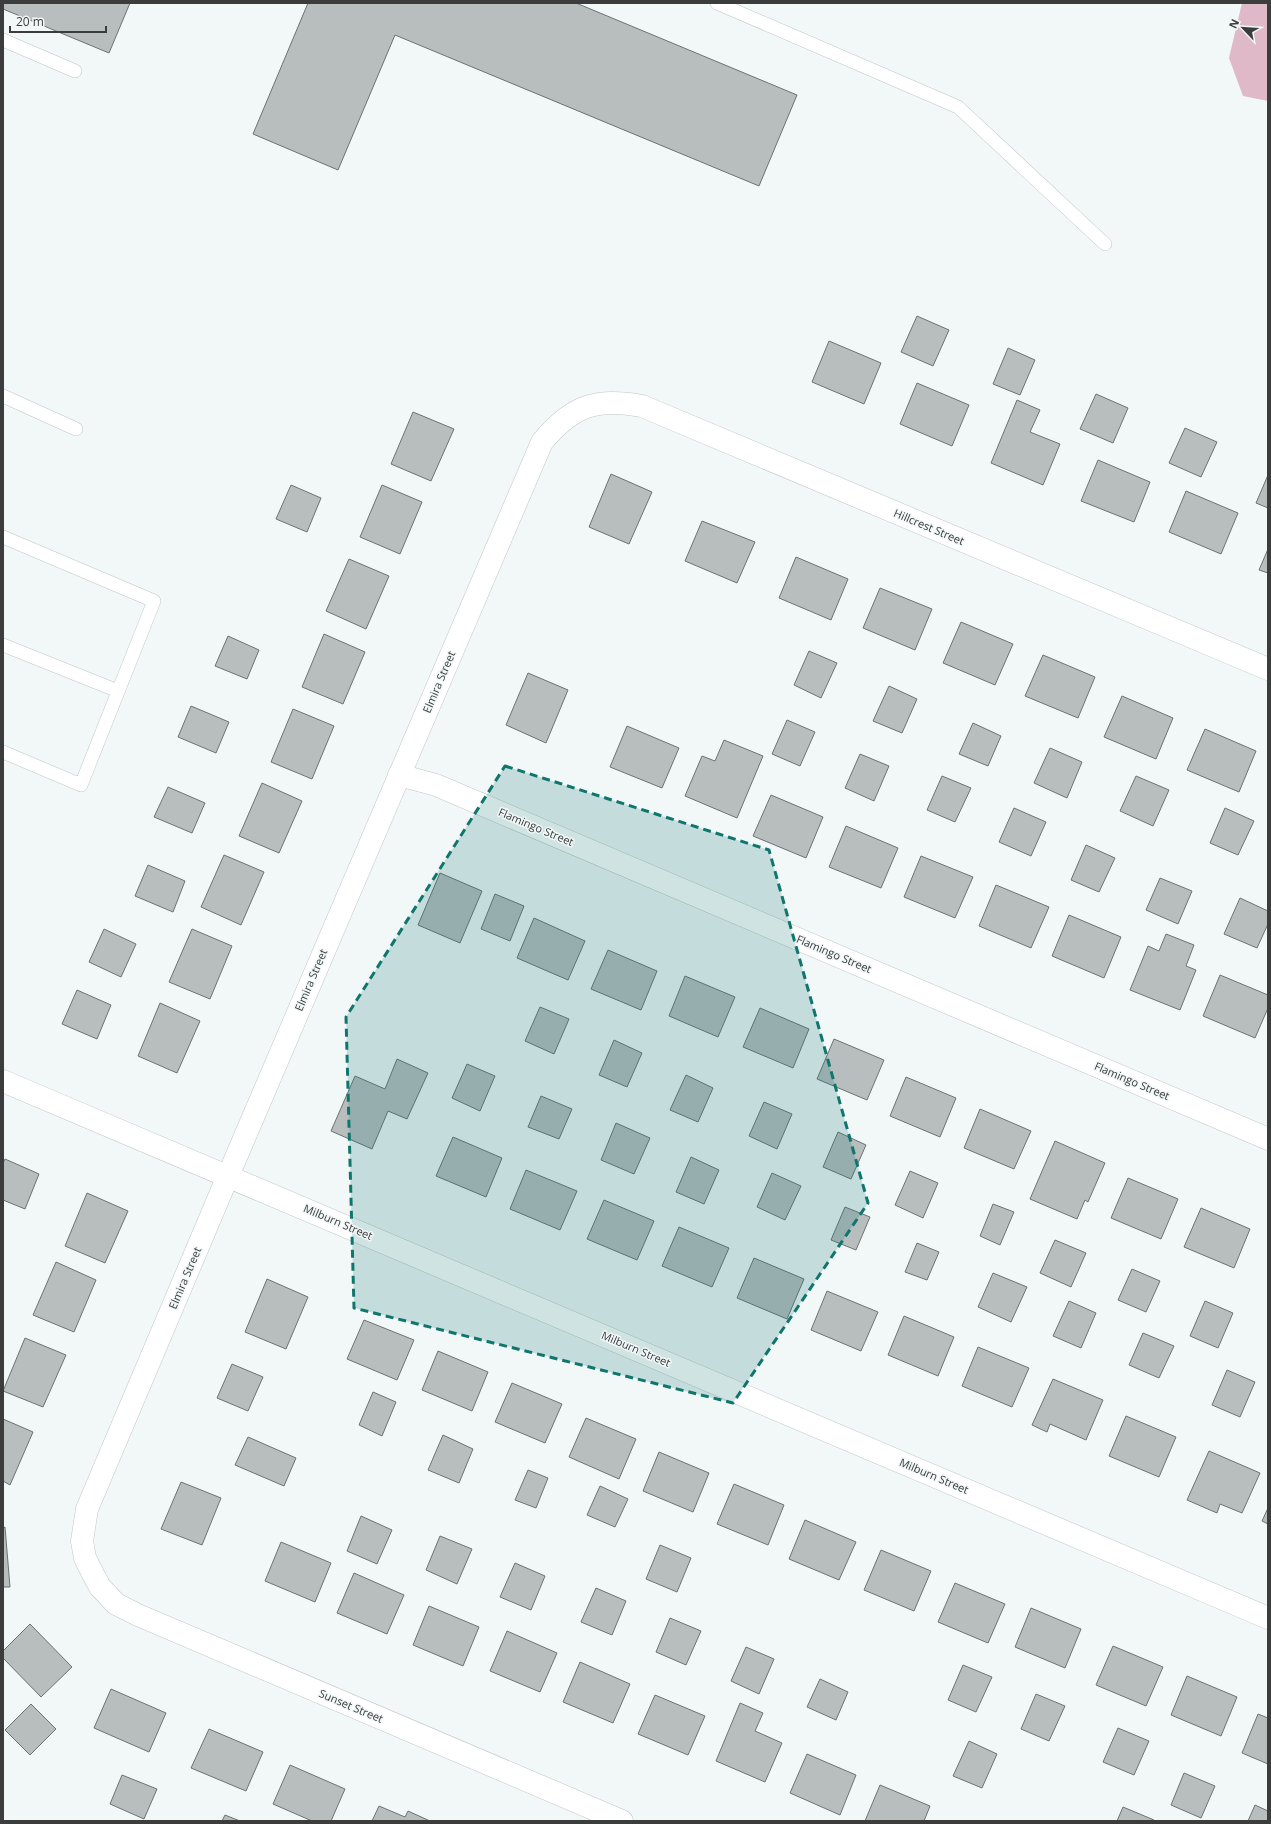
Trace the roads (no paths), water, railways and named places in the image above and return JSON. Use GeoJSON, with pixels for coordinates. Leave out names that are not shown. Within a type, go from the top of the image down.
{"type":"FeatureCollection","features":[{"type":"Feature","properties":{"kind":"street","name":"Hillcrest Street"},"geometry":{"type":"LineString","coordinates":[[587,407],[597,404],[620,402],[642,406],[1268,669]]}},
{"type":"Feature","properties":{"kind":"street","name":"Elmira Street"},"geometry":{"type":"LineString","coordinates":[[93,1574],[85,1558],[82,1541],[87,1509],[542,442],[557,424],[575,411],[587,407]]}},
{"type":"Feature","properties":{"kind":"street","name":"Flamingo Street"},"geometry":{"type":"LineString","coordinates":[[399,775],[436,784],[1268,1139]]}},
{"type":"Feature","properties":{"kind":"street","name":"Milburn Street"},"geometry":{"type":"LineString","coordinates":[[3,1081],[1268,1618]]}},
{"type":"Feature","properties":{"kind":"street","name":"Sunset Street"},"geometry":{"type":"LineString","coordinates":[[93,1574],[100,1587],[116,1604],[138,1615],[622,1821]]}},
{"type":"Feature","properties":{"kind":"lane"},"geometry":{"type":"LineString","coordinates":[[717,3],[958,107],[1105,244]]}},
{"type":"Feature","properties":{"kind":"lane"},"geometry":{"type":"LineString","coordinates":[[3,40],[75,71]]}},
{"type":"Feature","properties":{"kind":"lane"},"geometry":{"type":"LineString","coordinates":[[3,396],[76,429]]}},
{"type":"Feature","properties":{"kind":"lane"},"geometry":{"type":"LineString","coordinates":[[3,537],[154,601],[80,785],[3,752]]}},
{"type":"Feature","properties":{"kind":"lane"},"geometry":{"type":"LineString","coordinates":[[3,645],[118,691]]}}]}
